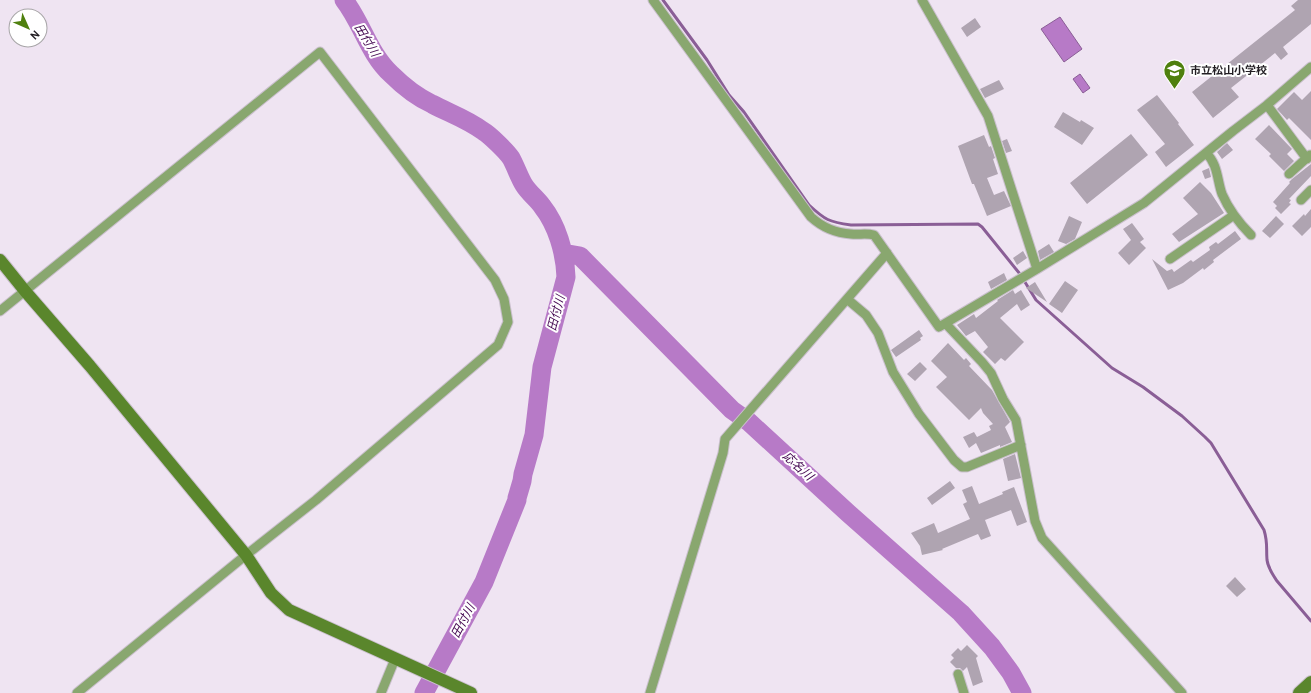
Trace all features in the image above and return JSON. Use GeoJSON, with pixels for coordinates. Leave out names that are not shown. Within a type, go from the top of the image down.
{"type":"FeatureCollection","features":[{"type":"Feature","properties":{"kind":"street"},"geometry":{"type":"LineString","coordinates":[[652,0],[811,217],[823,226],[837,232],[852,234],[868,233],[874,235],[939,327],[1038,269],[1144,203],[1311,68]]}},
{"type":"Feature","properties":{"kind":"street"},"geometry":{"type":"LineString","coordinates":[[922,0],[988,116],[1038,269]]}},
{"type":"Feature","properties":{"kind":"street"},"geometry":{"type":"LineString","coordinates":[[0,311],[320,52],[495,280],[504,299],[508,322],[498,345],[316,500],[77,693]]}},
{"type":"Feature","properties":{"kind":"street"},"geometry":{"type":"LineString","coordinates":[[1267,105],[1309,156],[1289,174]]}},
{"type":"Feature","properties":{"kind":"street"},"geometry":{"type":"LineString","coordinates":[[1206,153],[1213,159],[1222,193],[1234,215],[1251,235]]}},
{"type":"Feature","properties":{"kind":"street"},"geometry":{"type":"LineString","coordinates":[[1301,200],[1311,190]]}},
{"type":"Feature","properties":{"kind":"street"},"geometry":{"type":"LineString","coordinates":[[1170,259],[1234,215]]}},
{"type":"Feature","properties":{"kind":"street"},"geometry":{"type":"LineString","coordinates":[[650,693],[721,460],[725,439],[887,253]]}},
{"type":"Feature","properties":{"kind":"street"},"geometry":{"type":"LineString","coordinates":[[0,260],[24,291],[90,366],[246,555],[271,593],[289,610],[470,692]]}},
{"type":"Feature","properties":{"kind":"street"},"geometry":{"type":"LineString","coordinates":[[847,299],[866,315],[878,333],[893,372],[904,392],[954,460],[962,466],[967,467],[1021,445]]}},
{"type":"Feature","properties":{"kind":"street"},"geometry":{"type":"LineString","coordinates":[[946,324],[991,373],[1003,399],[1016,420],[1035,521],[1042,538],[1182,693]]}},
{"type":"Feature","properties":{"kind":"street"},"geometry":{"type":"LineString","coordinates":[[381,693],[395,659]]}},
{"type":"Feature","properties":{"kind":"street"},"geometry":{"type":"LineString","coordinates":[[958,674],[964,693]]}},
{"type":"Feature","properties":{"kind":"street"},"geometry":{"type":"LineString","coordinates":[[1299,693],[1311,682]]}},
{"type":"Feature","properties":{"kind":"shaded area"},"geometry":{"type":"Polygon","coordinates":[[[1060,17],[1082,49],[1064,62],[1041,29],[1060,17]]]}},
{"type":"Feature","properties":{"kind":"shaded area"},"geometry":{"type":"Polygon","coordinates":[[[1080,74],[1090,88],[1083,93],[1073,79],[1080,74]]]}},
{"type":"Feature","properties":{"kind":"building"},"geometry":{"type":"Polygon","coordinates":[[[1298,0],[1311,0],[1311,24],[1283,47],[1288,54],[1281,60],[1275,53],[1231,88],[1239,97],[1213,118],[1192,92],[1295,10],[1291,6],[1298,0]]]}},
{"type":"Feature","properties":{"kind":"building"},"geometry":{"type":"Polygon","coordinates":[[[975,18],[981,27],[967,37],[961,28],[975,18]]]}},
{"type":"Feature","properties":{"kind":"building"},"geometry":{"type":"Polygon","coordinates":[[[999,80],[1004,89],[985,98],[980,89],[999,80]]]}},
{"type":"Feature","properties":{"kind":"building"},"geometry":{"type":"Polygon","coordinates":[[[1311,91],[1311,140],[1289,118],[1287,120],[1277,109],[1294,92],[1302,100],[1311,91]]]}},
{"type":"Feature","properties":{"kind":"building"},"geometry":{"type":"Polygon","coordinates":[[[1157,95],[1194,145],[1166,167],[1155,152],[1165,144],[1137,110],[1157,95]]]}},
{"type":"Feature","properties":{"kind":"building"},"geometry":{"type":"Polygon","coordinates":[[[1063,112],[1094,128],[1082,145],[1054,127],[1063,112]]]}},
{"type":"Feature","properties":{"kind":"building"},"geometry":{"type":"Polygon","coordinates":[[[1269,125],[1292,149],[1287,154],[1294,161],[1284,171],[1269,156],[1271,154],[1255,139],[1269,125]]]}},
{"type":"Feature","properties":{"kind":"building"},"geometry":{"type":"Polygon","coordinates":[[[1131,134],[1148,155],[1087,204],[1070,183],[1131,134]]]}},
{"type":"Feature","properties":{"kind":"building"},"geometry":{"type":"Polygon","coordinates":[[[984,135],[989,147],[991,146],[995,158],[993,159],[998,174],[987,178],[994,195],[1004,191],[1011,206],[987,216],[974,184],[972,184],[958,146],[984,135]]]}},
{"type":"Feature","properties":{"kind":"building"},"geometry":{"type":"Polygon","coordinates":[[[1007,139],[1012,151],[1006,153],[1002,141],[1007,139]]]}},
{"type":"Feature","properties":{"kind":"building"},"geometry":{"type":"Polygon","coordinates":[[[1227,143],[1233,150],[1222,159],[1217,152],[1227,143]]]}},
{"type":"Feature","properties":{"kind":"building"},"geometry":{"type":"Polygon","coordinates":[[[1311,164],[1311,176],[1289,199],[1291,200],[1289,203],[1291,204],[1281,214],[1275,208],[1277,206],[1273,202],[1292,179],[1311,164]]]}},
{"type":"Feature","properties":{"kind":"building"},"geometry":{"type":"Polygon","coordinates":[[[1209,168],[1211,177],[1205,179],[1202,171],[1209,168]]]}},
{"type":"Feature","properties":{"kind":"building"},"geometry":{"type":"Polygon","coordinates":[[[1200,182],[1211,193],[1224,213],[1179,242],[1172,234],[1198,214],[1183,198],[1200,182]]]}},
{"type":"Feature","properties":{"kind":"building"},"geometry":{"type":"Polygon","coordinates":[[[1311,209],[1311,227],[1302,236],[1292,226],[1304,214],[1305,216],[1311,209]]]}},
{"type":"Feature","properties":{"kind":"building"},"geometry":{"type":"Polygon","coordinates":[[[1069,216],[1082,222],[1075,239],[1066,244],[1058,241],[1069,216]]]}},
{"type":"Feature","properties":{"kind":"building"},"geometry":{"type":"Polygon","coordinates":[[[1276,216],[1284,224],[1270,238],[1262,231],[1276,216]]]}},
{"type":"Feature","properties":{"kind":"building"},"geometry":{"type":"Polygon","coordinates":[[[1132,223],[1144,239],[1140,242],[1146,248],[1129,265],[1118,253],[1131,240],[1123,229],[1132,223]]]}},
{"type":"Feature","properties":{"kind":"building"},"geometry":{"type":"Polygon","coordinates":[[[1235,231],[1241,239],[1213,260],[1214,262],[1204,270],[1203,268],[1183,283],[1168,290],[1152,259],[1167,271],[1172,269],[1174,272],[1191,260],[1193,262],[1210,250],[1209,247],[1216,242],[1218,244],[1235,231]]]}},
{"type":"Feature","properties":{"kind":"building"},"geometry":{"type":"Polygon","coordinates":[[[1049,244],[1054,252],[1040,260],[1038,251],[1049,244]]]}},
{"type":"Feature","properties":{"kind":"building"},"geometry":{"type":"Polygon","coordinates":[[[1023,251],[1027,258],[1017,265],[1013,258],[1023,251]]]}},
{"type":"Feature","properties":{"kind":"building"},"geometry":{"type":"Polygon","coordinates":[[[1004,273],[1007,280],[991,289],[988,282],[1004,273]]]}},
{"type":"Feature","properties":{"kind":"building"},"geometry":{"type":"Polygon","coordinates":[[[1065,281],[1078,290],[1062,313],[1049,304],[1065,281]]]}},
{"type":"Feature","properties":{"kind":"building"},"geometry":{"type":"Polygon","coordinates":[[[1035,282],[1047,302],[1026,288],[1035,282]]]}},
{"type":"Feature","properties":{"kind":"building"},"geometry":{"type":"Polygon","coordinates":[[[1013,290],[1015,294],[1021,290],[1030,305],[1021,311],[1017,304],[1000,318],[1024,342],[1005,361],[1001,358],[995,364],[983,352],[988,347],[975,331],[966,336],[957,325],[974,314],[976,318],[998,301],[997,300],[1013,290]]]}},
{"type":"Feature","properties":{"kind":"building"},"geometry":{"type":"Polygon","coordinates":[[[919,330],[923,336],[920,338],[921,340],[896,357],[891,350],[919,330]]]}},
{"type":"Feature","properties":{"kind":"building"},"geometry":{"type":"Polygon","coordinates":[[[948,343],[964,360],[966,358],[971,364],[969,366],[992,390],[1010,422],[1005,427],[1012,442],[981,453],[976,443],[969,448],[963,437],[974,432],[977,437],[991,430],[989,426],[993,424],[983,413],[981,408],[969,420],[936,387],[947,377],[931,361],[948,343]]]}},
{"type":"Feature","properties":{"kind":"building"},"geometry":{"type":"Polygon","coordinates":[[[920,362],[927,369],[915,381],[907,374],[920,362]]]}},
{"type":"Feature","properties":{"kind":"building"},"geometry":{"type":"Polygon","coordinates":[[[1015,454],[1021,478],[1008,481],[1003,459],[1015,454]]]}},
{"type":"Feature","properties":{"kind":"building"},"geometry":{"type":"Polygon","coordinates":[[[950,481],[955,488],[932,505],[927,498],[950,481]]]}},
{"type":"Feature","properties":{"kind":"building"},"geometry":{"type":"Polygon","coordinates":[[[972,486],[979,504],[1003,494],[1002,492],[1014,487],[1027,522],[1017,526],[1011,510],[985,520],[991,536],[981,540],[978,534],[942,549],[943,550],[922,555],[920,546],[911,533],[934,523],[938,533],[970,519],[963,504],[967,502],[962,490],[972,486]]]}},
{"type":"Feature","properties":{"kind":"building"},"geometry":{"type":"Polygon","coordinates":[[[1235,577],[1246,589],[1237,597],[1226,586],[1235,577]]]}},
{"type":"Feature","properties":{"kind":"building"},"geometry":{"type":"Polygon","coordinates":[[[967,645],[978,656],[976,658],[983,682],[973,686],[967,667],[963,671],[960,668],[956,668],[950,662],[954,658],[951,655],[958,648],[961,651],[967,645]]]}},
{"type":"Feature","properties":{"kind":"waterway","name":"田付川"},"geometry":{"type":"LineString","coordinates":[[344,0],[383,66],[410,91],[477,127],[486,133],[509,155],[524,185],[542,206],[552,222],[556,230],[564,258],[566,277],[542,367],[534,435],[517,500],[484,582],[424,693]]}},
{"type":"Feature","properties":{"kind":"waterway"},"geometry":{"type":"LineString","coordinates":[[663,0],[707,60],[729,95],[744,112],[809,205],[819,214],[828,220],[851,225],[978,224],[1020,274],[1036,300],[1112,368],[1143,387],[1182,416],[1205,437],[1211,443],[1264,530],[1268,563],[1272,574],[1311,621]]}},
{"type":"Feature","properties":{"kind":"waterway","name":"応名川"},"geometry":{"type":"LineString","coordinates":[[563,253],[580,256],[732,410],[749,422],[848,513],[961,613],[992,647],[1011,673],[1022,693]]}},
{"type":"Feature","properties":{"kind":"place","name":"市立松山小学校"},"geometry":{"type":"Point","coordinates":[1174,90]}}]}
